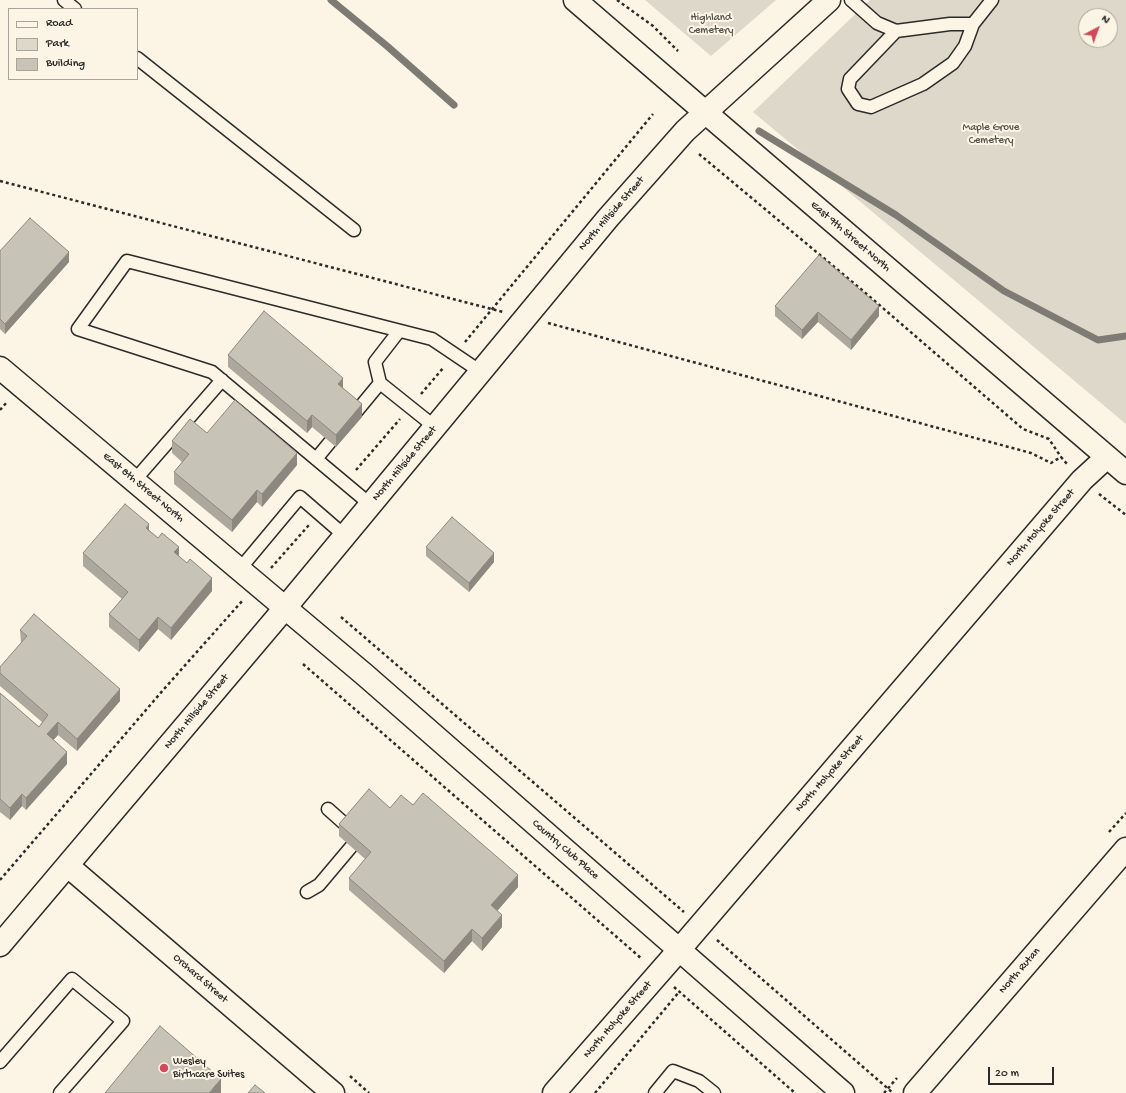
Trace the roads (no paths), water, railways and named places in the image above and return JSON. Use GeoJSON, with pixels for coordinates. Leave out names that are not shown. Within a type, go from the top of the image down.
{"type":"FeatureCollection","features":[{"type":"Feature","properties":{"kind":"street","name":"East 9th Street North"},"geometry":{"type":"LineString","coordinates":[[575,0],[1126,473]]}},
{"type":"Feature","properties":{"kind":"street","name":"North Hillside Street"},"geometry":{"type":"LineString","coordinates":[[0,945],[285,608],[608,218],[686,130],[829,0]]}},
{"type":"Feature","properties":{"kind":"street","name":"East 8th Street North"},"geometry":{"type":"LineString","coordinates":[[0,368],[285,608]]}},
{"type":"Feature","properties":{"kind":"street","name":"North Holyoke Street"},"geometry":{"type":"LineString","coordinates":[[554,1093],[659,974],[1082,480],[1107,457]]}},
{"type":"Feature","properties":{"kind":"street","name":"Country Club Place"},"geometry":{"type":"LineString","coordinates":[[285,608],[365,675],[843,1093]]}},
{"type":"Feature","properties":{"kind":"street","name":"North Rutan"},"geometry":{"type":"LineString","coordinates":[[915,1093],[1126,849]]}},
{"type":"Feature","properties":{"kind":"street","name":"Orchard Street"},"geometry":{"type":"LineString","coordinates":[[68,866],[332,1093]]}},
{"type":"Feature","properties":{"kind":"lane"},"geometry":{"type":"LineString","coordinates":[[64,0],[74,8]]}},
{"type":"Feature","properties":{"kind":"lane"},"geometry":{"type":"LineString","coordinates":[[851,0],[876,24],[896,31],[950,24],[973,24]]}},
{"type":"Feature","properties":{"kind":"lane"},"geometry":{"type":"LineString","coordinates":[[896,31],[850,79],[848,90],[858,104],[871,107],[923,84],[953,63],[965,46],[973,24],[992,0]]}},
{"type":"Feature","properties":{"kind":"lane"},"geometry":{"type":"LineString","coordinates":[[138,59],[354,230]]}},
{"type":"Feature","properties":{"kind":"lane"},"geometry":{"type":"LineString","coordinates":[[371,505],[212,372],[78,329],[127,261],[432,339],[481,372]]}},
{"type":"Feature","properties":{"kind":"lane"},"geometry":{"type":"LineString","coordinates":[[399,331],[375,362],[380,383],[435,427]]}},
{"type":"Feature","properties":{"kind":"lane"},"geometry":{"type":"LineString","coordinates":[[134,481],[222,380]]}},
{"type":"Feature","properties":{"kind":"lane"},"geometry":{"type":"LineString","coordinates":[[356,412],[380,383]]}},
{"type":"Feature","properties":{"kind":"lane"},"geometry":{"type":"LineString","coordinates":[[316,459],[330,442]]}},
{"type":"Feature","properties":{"kind":"lane"},"geometry":{"type":"LineString","coordinates":[[239,570],[300,497],[345,536]]}},
{"type":"Feature","properties":{"kind":"lane"},"geometry":{"type":"LineString","coordinates":[[328,809],[347,826]]}},
{"type":"Feature","properties":{"kind":"lane"},"geometry":{"type":"LineString","coordinates":[[307,892],[319,885],[352,848]]}},
{"type":"Feature","properties":{"kind":"lane"},"geometry":{"type":"LineString","coordinates":[[0,1062],[72,979],[123,1021],[60,1093]]}},
{"type":"Feature","properties":{"kind":"lane"},"geometry":{"type":"LineString","coordinates":[[655,1093],[673,1071],[699,1081],[714,1093]]}},
{"type":"Feature","properties":{"kind":"waterway"},"geometry":{"type":"LineString","coordinates":[[331,0],[387,46],[454,105]]}},
{"type":"Feature","properties":{"kind":"waterway"},"geometry":{"type":"LineString","coordinates":[[759,131],[896,215],[1004,291],[1098,340],[1126,336]]}},
{"type":"Feature","properties":{"kind":"place","name":"Wesley Birthcare Suites"},"geometry":{"type":"Point","coordinates":[164,1068]}},
{"type":"Feature","properties":{"kind":"park label","name":"Highland Cemetery"},"geometry":{"type":"Point","coordinates":[711,24]}},
{"type":"Feature","properties":{"kind":"park label","name":"Maple Grove Cemetery"},"geometry":{"type":"Point","coordinates":[991,134]}}]}
